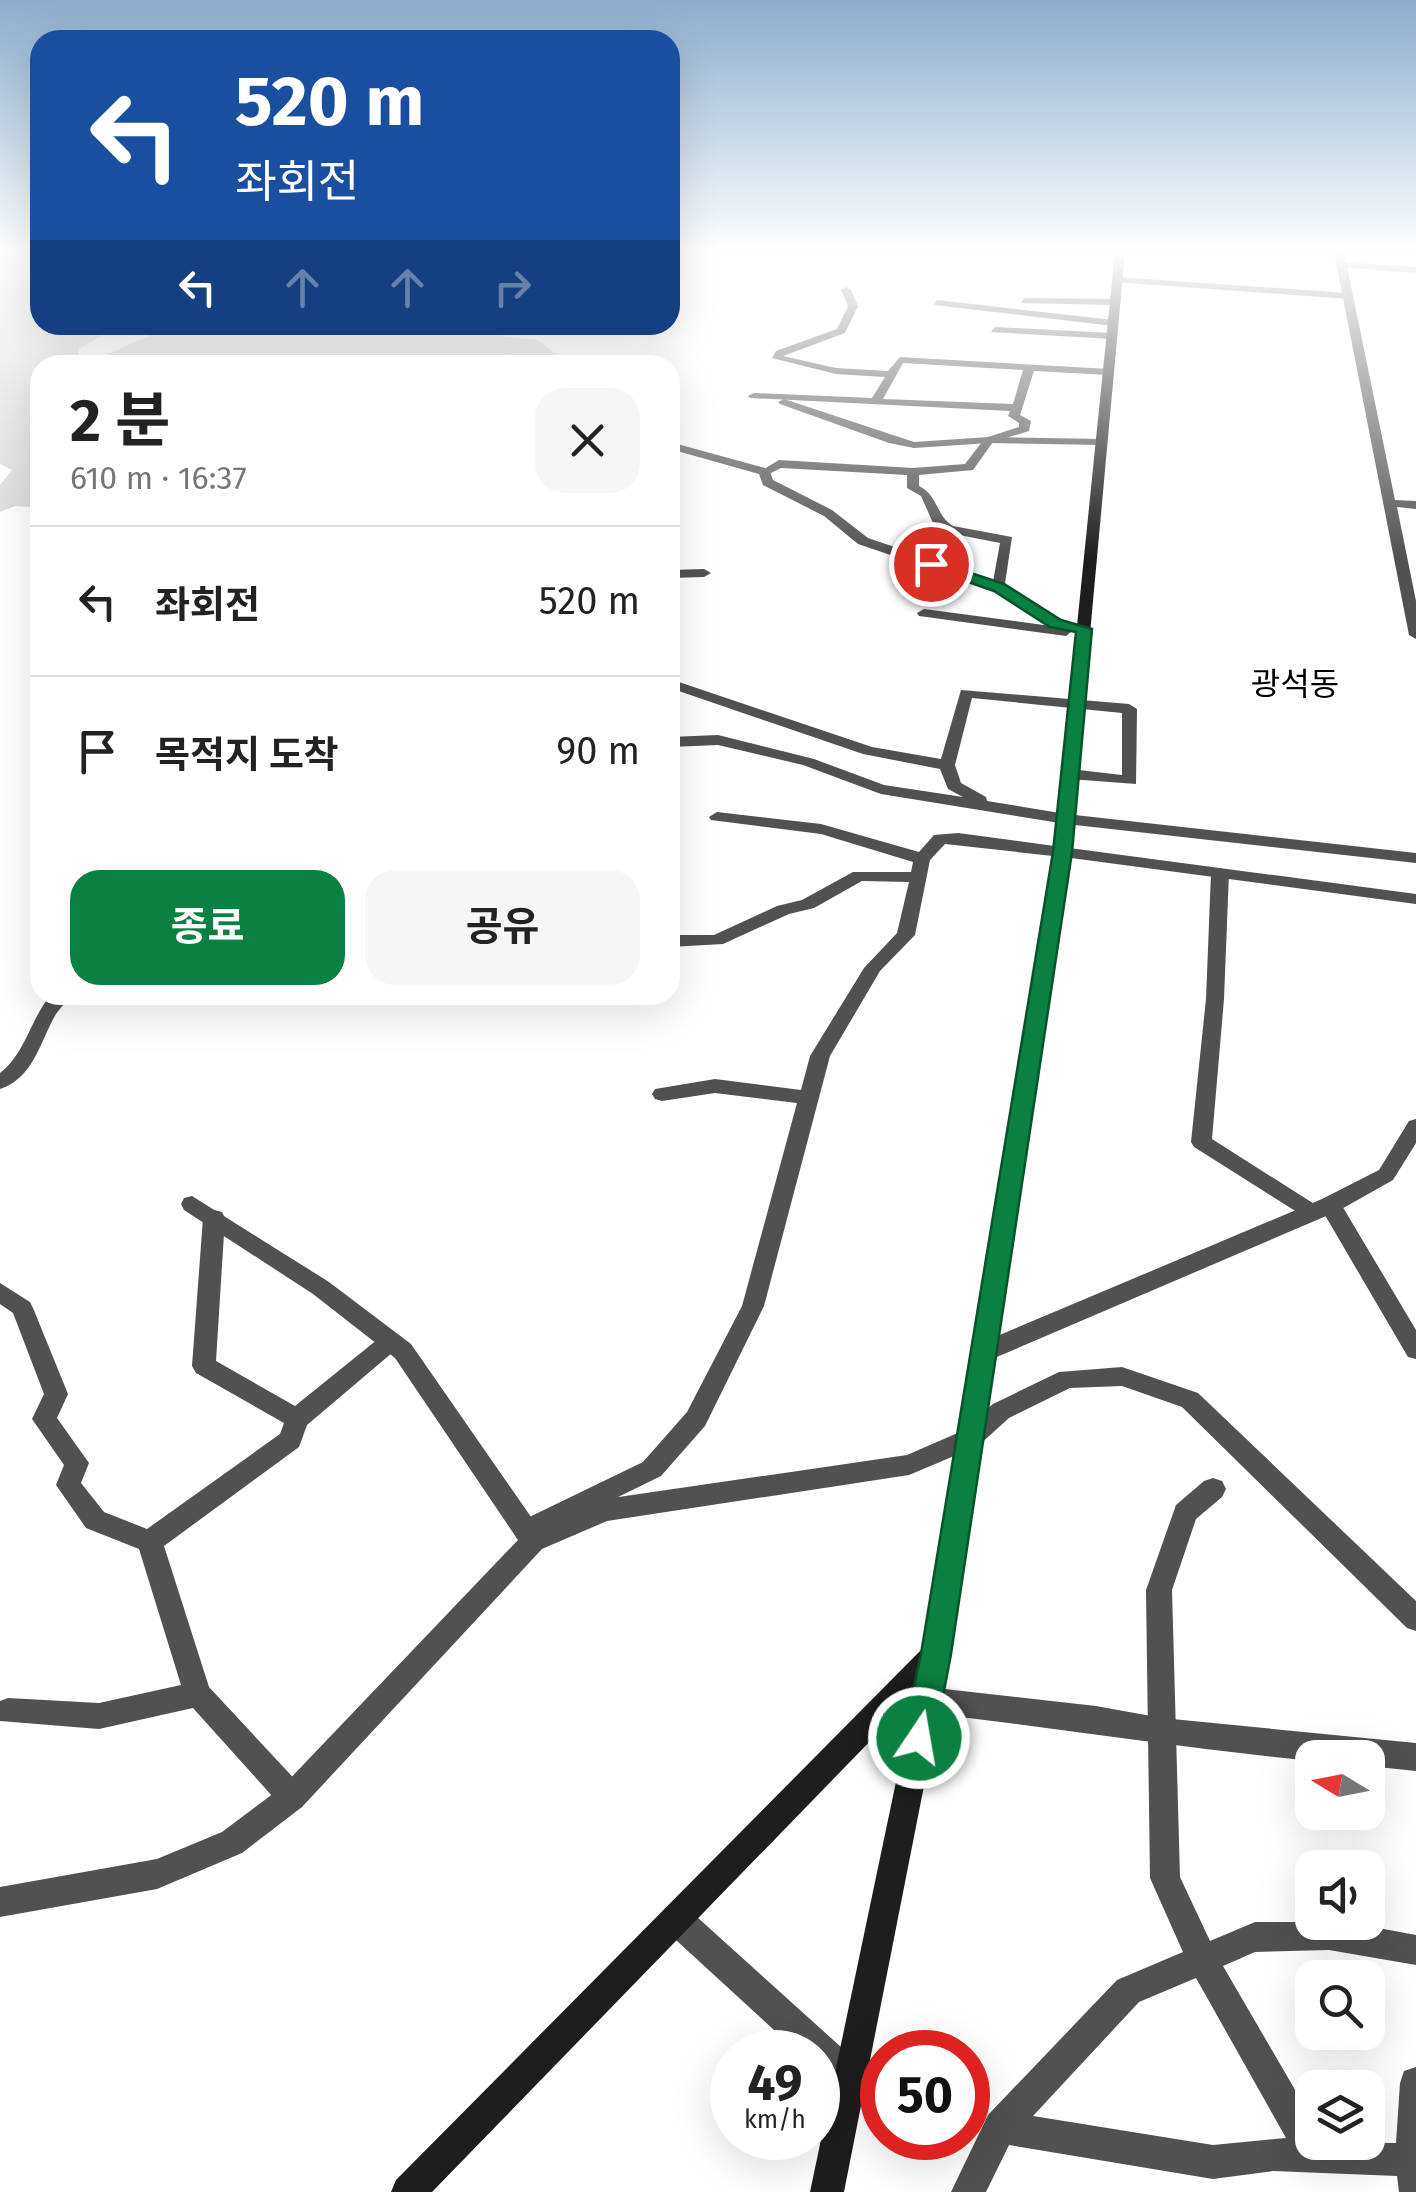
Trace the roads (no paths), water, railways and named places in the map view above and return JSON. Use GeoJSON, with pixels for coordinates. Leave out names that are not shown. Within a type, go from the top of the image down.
{"type":"FeatureCollection","features":[{"type":"Feature","properties":{"kind":"main road"},"geometry":{"type":"LineString","coordinates":[[827,2192],[936,1654],[1062,852],[1110,354]]}},
{"type":"Feature","properties":{"kind":"main road"},"geometry":{"type":"LineString","coordinates":[[416,2189],[936,1654]]}},
{"type":"Feature","properties":{"kind":"street"},"geometry":{"type":"LineString","coordinates":[[779,354],[777,358],[836,371],[891,374]]}},
{"type":"Feature","properties":{"kind":"street"},"geometry":{"type":"LineString","coordinates":[[1360,354],[1416,635]]}},
{"type":"Feature","properties":{"kind":"street"},"geometry":{"type":"LineString","coordinates":[[877,399],[900,360],[1108,372]]}},
{"type":"Feature","properties":{"kind":"street"},"geometry":{"type":"LineString","coordinates":[[680,448],[764,472],[779,464],[913,472],[969,467],[988,440],[1025,429],[1025,420],[1014,416],[1029,370]]}},
{"type":"Feature","properties":{"kind":"street"},"geometry":{"type":"LineString","coordinates":[[754,396],[1016,408]]}},
{"type":"Feature","properties":{"kind":"street"},"geometry":{"type":"LineString","coordinates":[[784,402],[894,442],[914,445],[988,440],[1102,442]]}},
{"type":"Feature","properties":{"kind":"street"},"geometry":{"type":"LineString","coordinates":[[764,472],[766,482],[828,513],[862,541],[999,588],[1056,623],[1084,632]]}},
{"type":"Feature","properties":{"kind":"street"},"geometry":{"type":"LineString","coordinates":[[913,472],[912,488],[926,494],[939,522],[949,529],[1007,540],[999,588]]}},
{"type":"Feature","properties":{"kind":"street"},"geometry":{"type":"LineString","coordinates":[[1389,503],[1416,506]]}},
{"type":"Feature","properties":{"kind":"street"},"geometry":{"type":"LineString","coordinates":[[680,574],[704,573]]}},
{"type":"Feature","properties":{"kind":"street"},"geometry":{"type":"LineString","coordinates":[[924,613],[1084,632]]}},
{"type":"Feature","properties":{"kind":"street"},"geometry":{"type":"LineString","coordinates":[[680,687],[868,751],[947,765]]}},
{"type":"Feature","properties":{"kind":"street"},"geometry":{"type":"LineString","coordinates":[[1066,816],[983,802],[954,786],[947,765],[966,693],[1129,709],[1130,781],[1070,774]]}},
{"type":"Feature","properties":{"kind":"street"},"geometry":{"type":"LineString","coordinates":[[680,742],[718,740],[808,762],[881,790],[1416,858]]}},
{"type":"Feature","properties":{"kind":"street"},"geometry":{"type":"LineString","coordinates":[[718,817],[782,820],[844,832],[920,868]]}},
{"type":"Feature","properties":{"kind":"street"},"geometry":{"type":"LineString","coordinates":[[0,1902],[157,1874],[232,1843],[292,1798],[529,1536],[652,1469],[696,1419],[753,1306],[820,1056],[873,968],[906,935],[920,868],[940,839],[958,838],[1416,898]]}},
{"type":"Feature","properties":{"kind":"street"},"geometry":{"type":"LineString","coordinates":[[680,941],[718,940],[784,910],[808,904],[858,876],[920,868]]}},
{"type":"Feature","properties":{"kind":"street"},"geometry":{"type":"LineString","coordinates":[[1220,873],[1215,999],[1201,1142],[1320,1209],[1416,1350]]}},
{"type":"Feature","properties":{"kind":"street"},"geometry":{"type":"LineString","coordinates":[[0,1082],[16,1075],[51,1005]]}},
{"type":"Feature","properties":{"kind":"street"},"geometry":{"type":"LineString","coordinates":[[662,1094],[715,1086],[809,1098]]}},
{"type":"Feature","properties":{"kind":"street"},"geometry":{"type":"LineString","coordinates":[[984,1352],[1320,1209],[1386,1175],[1416,1126]]}},
{"type":"Feature","properties":{"kind":"street"},"geometry":{"type":"LineString","coordinates":[[192,1204],[321,1288],[403,1351],[529,1536]]}},
{"type":"Feature","properties":{"kind":"street"},"geometry":{"type":"LineString","coordinates":[[214,1218],[204,1366],[298,1418]]}},
{"type":"Feature","properties":{"kind":"street"},"geometry":{"type":"LineString","coordinates":[[0,1292],[22,1308],[56,1394],[44,1419],[77,1463],[68,1486],[95,1520],[150,1542]]}},
{"type":"Feature","properties":{"kind":"street"},"geometry":{"type":"LineString","coordinates":[[150,1542],[290,1440],[298,1418],[390,1341]]}},
{"type":"Feature","properties":{"kind":"street"},"geometry":{"type":"LineString","coordinates":[[529,1536],[605,1510],[909,1465],[970,1439],[1001,1410],[1067,1378],[1122,1376],[1190,1400],[1416,1619]]}},
{"type":"Feature","properties":{"kind":"street"},"geometry":{"type":"LineString","coordinates":[[1213,1489],[1184,1513],[1159,1590],[1165,1878],[1202,1960],[1295,2121]]}},
{"type":"Feature","properties":{"kind":"street"},"geometry":{"type":"LineString","coordinates":[[150,1542],[198,1694],[292,1798]]}},
{"type":"Feature","properties":{"kind":"street"},"geometry":{"type":"LineString","coordinates":[[8,1711],[100,1716],[198,1694]]}},
{"type":"Feature","properties":{"kind":"street"},"geometry":{"type":"LineString","coordinates":[[926,1700],[1096,1719],[1162,1732],[1416,1757]]}},
{"type":"Feature","properties":{"kind":"street"},"geometry":{"type":"LineString","coordinates":[[676,1919],[850,2078]]}},
{"type":"Feature","properties":{"kind":"street"},"geometry":{"type":"LineString","coordinates":[[968,2192],[1000,2127],[1128,1991],[1255,1936],[1330,1935],[1416,1950]]}},
{"type":"Feature","properties":{"kind":"street"},"geometry":{"type":"LineString","coordinates":[[1335,2160],[1414,2176],[1416,2083]]}},
{"type":"Feature","properties":{"kind":"street"},"geometry":{"type":"LineString","coordinates":[[1000,2127],[1214,2162],[1295,2155]]}},
{"type":"Feature","properties":{"kind":"district","name":"광석동"},"geometry":{"type":"Point","coordinates":[1295,684]}}]}
